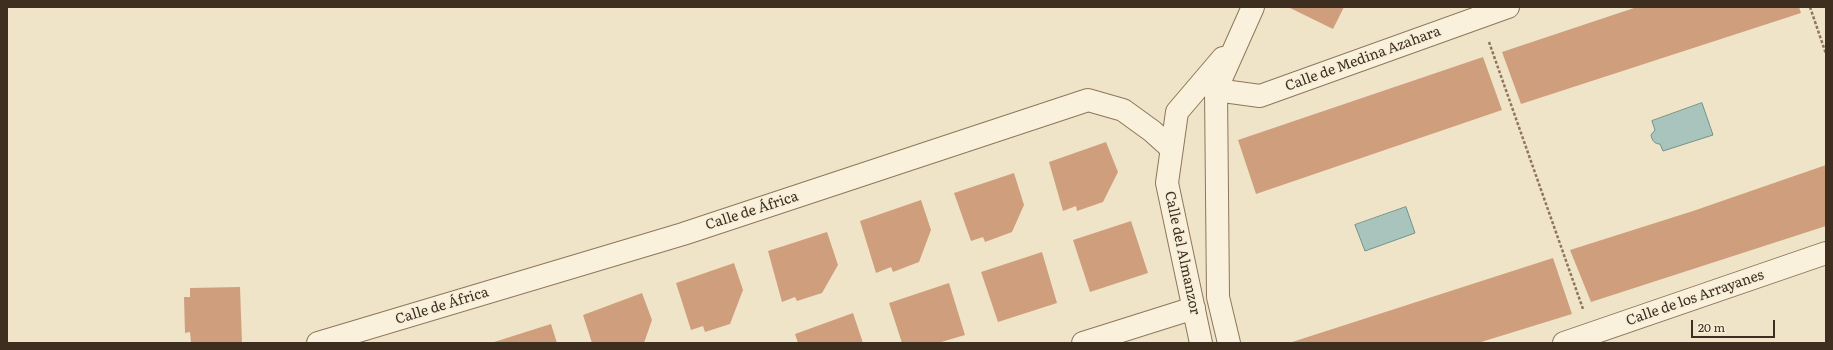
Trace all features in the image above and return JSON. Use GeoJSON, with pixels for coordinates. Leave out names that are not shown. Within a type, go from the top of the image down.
{"type":"FeatureCollection","features":[{"type":"Feature","properties":{"kind":"street","name":"Calle del Almanzor"},"geometry":{"type":"LineString","coordinates":[[1229,343],[1218,297],[1216,90],[1253,7]]}},
{"type":"Feature","properties":{"kind":"street","name":"Calle de Medina Azahara"},"geometry":{"type":"LineString","coordinates":[[1216,90],[1260,96],[1508,7]]}},
{"type":"Feature","properties":{"kind":"street","name":"Calle del Almanzor"},"geometry":{"type":"LineString","coordinates":[[1202,343],[1167,183],[1177,112],[1238,42]]}},
{"type":"Feature","properties":{"kind":"street","name":"Calle de África"},"geometry":{"type":"LineString","coordinates":[[318,343],[683,234],[1088,100],[1123,110],[1152,131],[1172,149]]}},
{"type":"Feature","properties":{"kind":"street","name":"Calle de los Arrayanes"},"geometry":{"type":"LineString","coordinates":[[1564,343],[1826,253]]}},
{"type":"Feature","properties":{"kind":"street"},"geometry":{"type":"LineString","coordinates":[[1083,343],[1194,308]]}},
{"type":"Feature","properties":{"kind":"path"},"geometry":{"type":"LineString","coordinates":[[1810,7],[1826,54]]}},
{"type":"Feature","properties":{"kind":"path"},"geometry":{"type":"LineString","coordinates":[[1480,17],[1592,334]]}},
{"type":"Feature","properties":{"kind":"water"},"geometry":{"type":"Polygon","coordinates":[[[1702,103],[1713,135],[1663,151],[1660,144],[1652,139],[1651,135],[1655,130],[1652,121],[1702,103]]]}},
{"type":"Feature","properties":{"kind":"water"},"geometry":{"type":"Polygon","coordinates":[[[1406,207],[1415,233],[1365,251],[1355,225],[1406,207]]]}},
{"type":"Feature","properties":{"kind":"building"},"geometry":{"type":"Polygon","coordinates":[[[1288,7],[1344,7],[1333,29],[1288,7]]]}},
{"type":"Feature","properties":{"kind":"building"},"geometry":{"type":"Polygon","coordinates":[[[1637,7],[1799,7],[1801,13],[1521,104],[1502,52],[1637,7]]]}},
{"type":"Feature","properties":{"kind":"building"},"geometry":{"type":"Polygon","coordinates":[[[1483,57],[1502,110],[1256,194],[1238,140],[1483,57]]]}},
{"type":"Feature","properties":{"kind":"building"},"geometry":{"type":"Polygon","coordinates":[[[1106,142],[1118,172],[1103,202],[1077,211],[1076,206],[1063,211],[1049,162],[1106,142]]]}},
{"type":"Feature","properties":{"kind":"building"},"geometry":{"type":"Polygon","coordinates":[[[1826,165],[1826,226],[1591,302],[1570,250],[1693,211],[1826,165]]]}},
{"type":"Feature","properties":{"kind":"building"},"geometry":{"type":"Polygon","coordinates":[[[1014,173],[1024,205],[1012,232],[985,242],[983,237],[971,241],[954,193],[1014,173]]]}},
{"type":"Feature","properties":{"kind":"building"},"geometry":{"type":"Polygon","coordinates":[[[921,200],[931,230],[919,262],[893,272],[891,267],[876,273],[860,221],[921,200]]]}},
{"type":"Feature","properties":{"kind":"building"},"geometry":{"type":"Polygon","coordinates":[[[1131,221],[1148,273],[1090,292],[1073,240],[1131,221]]]}},
{"type":"Feature","properties":{"kind":"building"},"geometry":{"type":"Polygon","coordinates":[[[827,232],[838,265],[822,293],[797,301],[795,297],[782,302],[768,251],[827,232]]]}},
{"type":"Feature","properties":{"kind":"building"},"geometry":{"type":"Polygon","coordinates":[[[1042,252],[1057,303],[998,322],[981,272],[1042,252]]]}},
{"type":"Feature","properties":{"kind":"building"},"geometry":{"type":"Polygon","coordinates":[[[1553,258],[1572,314],[1478,343],[1289,343],[1553,258]]]}},
{"type":"Feature","properties":{"kind":"building"},"geometry":{"type":"Polygon","coordinates":[[[734,263],[743,290],[730,324],[705,332],[703,326],[691,330],[676,283],[734,263]]]}},
{"type":"Feature","properties":{"kind":"building"},"geometry":{"type":"Polygon","coordinates":[[[949,283],[965,335],[938,343],[902,343],[889,303],[949,283]]]}},
{"type":"Feature","properties":{"kind":"building"},"geometry":{"type":"Polygon","coordinates":[[[240,287],[242,343],[191,343],[190,332],[185,333],[184,297],[190,297],[190,288],[240,287]]]}},
{"type":"Feature","properties":{"kind":"building"},"geometry":{"type":"Polygon","coordinates":[[[642,293],[652,320],[644,343],[592,343],[583,315],[642,293]]]}},
{"type":"Feature","properties":{"kind":"building"},"geometry":{"type":"Polygon","coordinates":[[[853,313],[863,343],[798,343],[795,334],[853,313]]]}},
{"type":"Feature","properties":{"kind":"building"},"geometry":{"type":"Polygon","coordinates":[[[551,324],[557,343],[491,343],[551,324]]]}}]}
